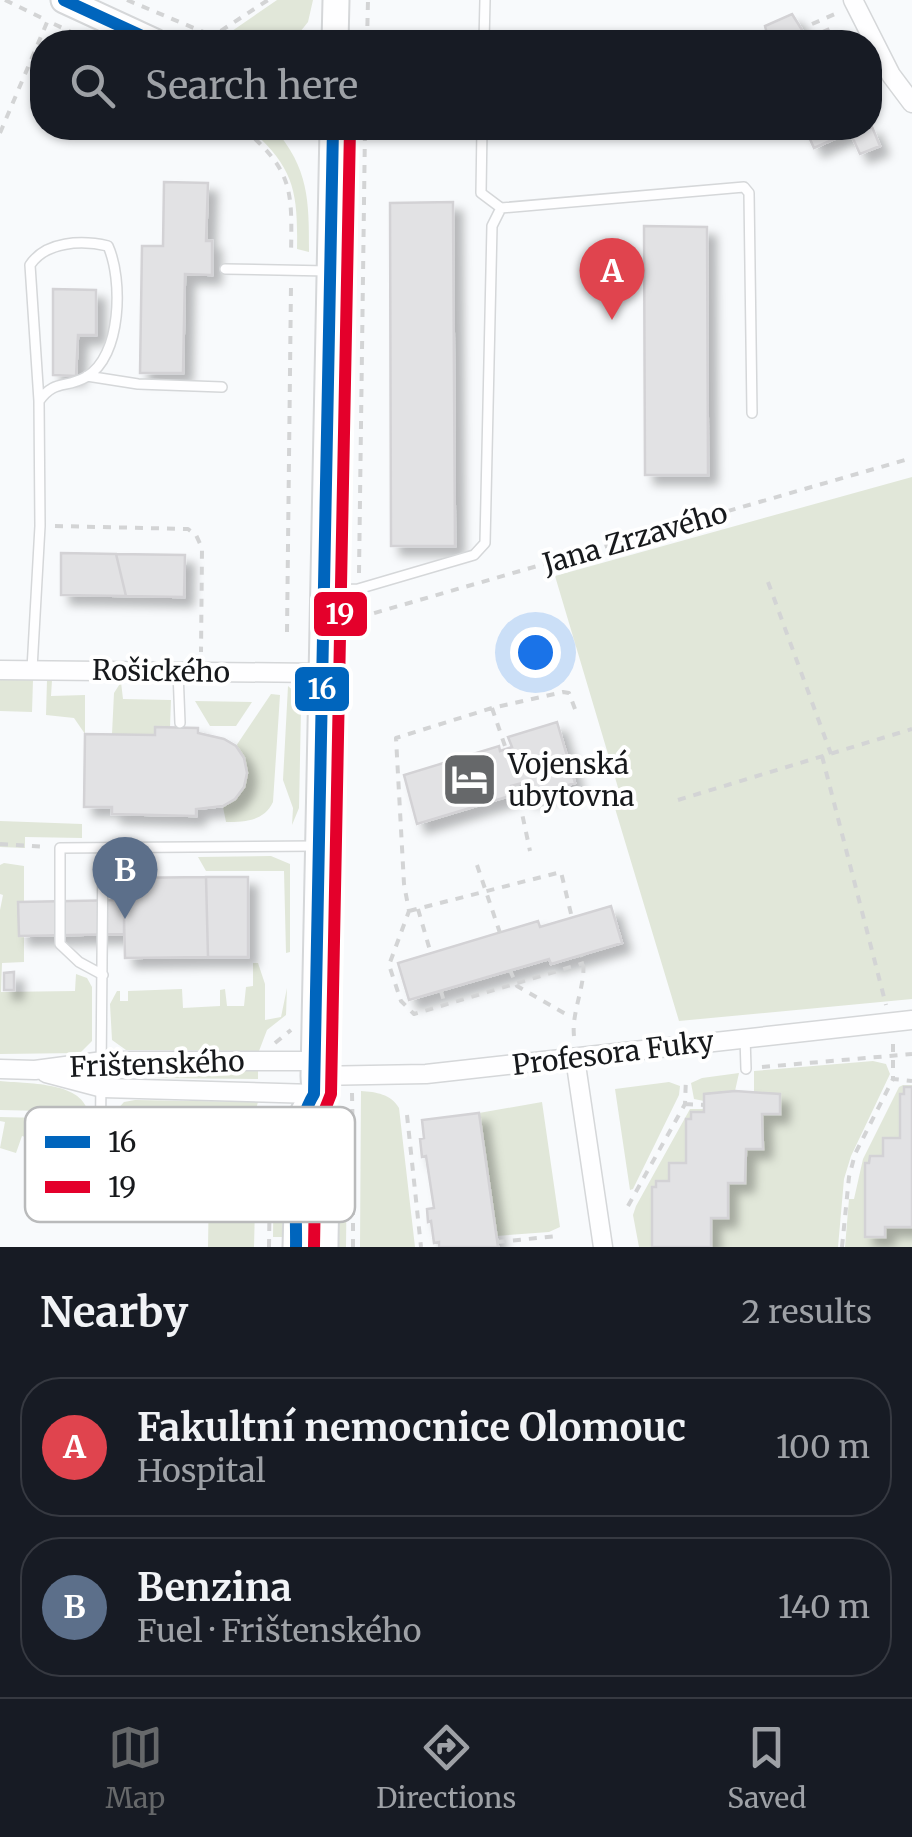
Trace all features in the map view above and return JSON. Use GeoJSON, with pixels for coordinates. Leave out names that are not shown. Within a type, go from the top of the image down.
{"type":"FeatureCollection","features":[{"type":"Feature","properties":{"kind":"street"},"geometry":{"type":"LineString","coordinates":[[335,30],[336,0]]}},
{"type":"Feature","properties":{"kind":"street"},"geometry":{"type":"LineString","coordinates":[[847,6],[862,30]]}},
{"type":"Feature","properties":{"kind":"street"},"geometry":{"type":"LineString","coordinates":[[56,10],[118,30]]}},
{"type":"Feature","properties":{"kind":"street"},"geometry":{"type":"LineString","coordinates":[[882,63],[912,103]]}},
{"type":"Feature","properties":{"kind":"street"},"geometry":{"type":"LineString","coordinates":[[320,1107],[314,1077],[333,140]]}},
{"type":"Feature","properties":{"kind":"street","name":"Rošického"},"geometry":{"type":"LineString","coordinates":[[0,670],[322,674]]}},
{"type":"Feature","properties":{"kind":"street","name":"Profesora Fuky"},"geometry":{"type":"LineString","coordinates":[[314,1077],[405,1076],[575,1051],[912,1020]]}},
{"type":"Feature","properties":{"kind":"street"},"geometry":{"type":"LineString","coordinates":[[575,1051],[603,1247]]}},
{"type":"Feature","properties":{"kind":"street","name":"Frištenského"},"geometry":{"type":"LineString","coordinates":[[0,1069],[35,1070],[103,1061],[314,1077]]}},
{"type":"Feature","properties":{"kind":"street","name":"Frištenského"},"geometry":{"type":"LineString","coordinates":[[35,1070],[102,1088],[314,1077]]}},
{"type":"Feature","properties":{"kind":"street"},"geometry":{"type":"LineString","coordinates":[[305,1107],[314,1077]]}},
{"type":"Feature","properties":{"kind":"street"},"geometry":{"type":"LineString","coordinates":[[296,1222],[296,1247]]}},
{"type":"Feature","properties":{"kind":"street"},"geometry":{"type":"LineString","coordinates":[[325,1222],[325,1247]]}},
{"type":"Feature","properties":{"kind":"lane"},"geometry":{"type":"LineString","coordinates":[[484,0],[484,30]]}},
{"type":"Feature","properties":{"kind":"lane"},"geometry":{"type":"LineString","coordinates":[[482,140],[481,193],[501,208],[744,187],[749,193],[752,413]]}},
{"type":"Feature","properties":{"kind":"lane"},"geometry":{"type":"LineString","coordinates":[[324,590],[358,589],[474,555],[484,543],[492,226],[501,208]]}},
{"type":"Feature","properties":{"kind":"lane"},"geometry":{"type":"LineString","coordinates":[[32,669],[40,526],[39,400],[30,265],[35,256],[67,243],[108,246],[116,262],[114,340],[105,361],[88,376]]}},
{"type":"Feature","properties":{"kind":"lane"},"geometry":{"type":"LineString","coordinates":[[224,269],[330,271]]}},
{"type":"Feature","properties":{"kind":"lane"},"geometry":{"type":"LineString","coordinates":[[39,400],[50,386],[88,376],[138,384],[222,386]]}},
{"type":"Feature","properties":{"kind":"lane"},"geometry":{"type":"LineString","coordinates":[[178,671],[180,722]]}},
{"type":"Feature","properties":{"kind":"lane"},"geometry":{"type":"LineString","coordinates":[[103,974],[79,962],[60,944],[60,848],[319,846]]}},
{"type":"Feature","properties":{"kind":"lane"},"geometry":{"type":"LineString","coordinates":[[102,848],[102,1107]]}},
{"type":"Feature","properties":{"kind":"lane"},"geometry":{"type":"LineString","coordinates":[[745,1037],[746,1069]]}},
{"type":"Feature","properties":{"kind":"path"},"geometry":{"type":"LineString","coordinates":[[6,0],[56,10],[79,30]]}},
{"type":"Feature","properties":{"kind":"path"},"geometry":{"type":"LineString","coordinates":[[127,0],[192,30]]}},
{"type":"Feature","properties":{"kind":"path"},"geometry":{"type":"LineString","coordinates":[[224,30],[268,0]]}},
{"type":"Feature","properties":{"kind":"path"},"geometry":{"type":"LineString","coordinates":[[367,30],[368,0]]}},
{"type":"Feature","properties":{"kind":"path"},"geometry":{"type":"LineString","coordinates":[[812,24],[847,6]]}},
{"type":"Feature","properties":{"kind":"path"},"geometry":{"type":"LineString","coordinates":[[0,133],[30,67]]}},
{"type":"Feature","properties":{"kind":"path"},"geometry":{"type":"LineString","coordinates":[[256,140],[275,158],[290,186],[291,257]]}},
{"type":"Feature","properties":{"kind":"path"},"geometry":{"type":"LineString","coordinates":[[358,589],[365,140]]}},
{"type":"Feature","properties":{"kind":"path"},"geometry":{"type":"LineString","coordinates":[[287,632],[291,270]]}},
{"type":"Feature","properties":{"kind":"path","name":"Jana Zrzavého"},"geometry":{"type":"LineString","coordinates":[[357,618],[912,458]]}},
{"type":"Feature","properties":{"kind":"path"},"geometry":{"type":"LineString","coordinates":[[40,526],[188,529],[196,535],[202,548],[200,672]]}},
{"type":"Feature","properties":{"kind":"path"},"geometry":{"type":"LineString","coordinates":[[768,582],[830,754]]}},
{"type":"Feature","properties":{"kind":"path"},"geometry":{"type":"LineString","coordinates":[[575,709],[569,693],[562,692],[492,708],[396,738],[404,884],[409,910],[389,965],[401,1001],[414,1014],[584,963]]}},
{"type":"Feature","properties":{"kind":"path"},"geometry":{"type":"LineString","coordinates":[[492,708],[506,749]]}},
{"type":"Feature","properties":{"kind":"path"},"geometry":{"type":"LineString","coordinates":[[678,800],[912,729]]}},
{"type":"Feature","properties":{"kind":"path"},"geometry":{"type":"LineString","coordinates":[[822,756],[890,1022],[894,1055],[893,1080],[855,1154],[842,1247]]}},
{"type":"Feature","properties":{"kind":"path"},"geometry":{"type":"LineString","coordinates":[[516,785],[530,851]]}},
{"type":"Feature","properties":{"kind":"path"},"geometry":{"type":"LineString","coordinates":[[0,844],[60,848]]}},
{"type":"Feature","properties":{"kind":"path"},"geometry":{"type":"LineString","coordinates":[[477,865],[500,933]]}},
{"type":"Feature","properties":{"kind":"path"},"geometry":{"type":"LineString","coordinates":[[409,910],[560,872],[572,918]]}},
{"type":"Feature","properties":{"kind":"path"},"geometry":{"type":"LineString","coordinates":[[418,909],[431,954]]}},
{"type":"Feature","properties":{"kind":"path"},"geometry":{"type":"LineString","coordinates":[[575,1051],[572,1018],[584,963],[581,956]]}},
{"type":"Feature","properties":{"kind":"path"},"geometry":{"type":"LineString","coordinates":[[510,970],[515,984],[572,1018]]}},
{"type":"Feature","properties":{"kind":"path"},"geometry":{"type":"LineString","coordinates":[[441,991],[446,1005]]}},
{"type":"Feature","properties":{"kind":"path"},"geometry":{"type":"LineString","coordinates":[[774,1066],[912,1054]]}},
{"type":"Feature","properties":{"kind":"path"},"geometry":{"type":"LineString","coordinates":[[628,1206],[685,1104],[686,1077]]}},
{"type":"Feature","properties":{"kind":"path"},"geometry":{"type":"LineString","coordinates":[[893,1080],[912,1080]]}},
{"type":"Feature","properties":{"kind":"path"},"geometry":{"type":"LineString","coordinates":[[271,1102],[271,1107]]}},
{"type":"Feature","properties":{"kind":"path"},"geometry":{"type":"LineString","coordinates":[[685,1104],[704,1105]]}},
{"type":"Feature","properties":{"kind":"path"},"geometry":{"type":"LineString","coordinates":[[406,1115],[421,1247]]}},
{"type":"Feature","properties":{"kind":"path"},"geometry":{"type":"LineString","coordinates":[[269,1222],[269,1247]]}},
{"type":"Feature","properties":{"kind":"path"},"geometry":{"type":"LineString","coordinates":[[497,1242],[558,1236]]}},
{"type":"Feature","properties":{"kind":"shaded area"},"geometry":{"type":"Polygon","coordinates":[[[277,0],[313,0],[308,22],[302,30],[233,30],[277,0]]]}},
{"type":"Feature","properties":{"kind":"shaded area"},"geometry":{"type":"Polygon","coordinates":[[[284,140],[294,157],[305,186],[309,252],[297,249],[290,181],[264,142],[284,140]]]}},
{"type":"Feature","properties":{"kind":"shaded area"},"geometry":{"type":"Polygon","coordinates":[[[912,477],[912,999],[679,1021],[614,805],[622,801],[555,576],[912,477]]]}},
{"type":"Feature","properties":{"kind":"shaded area"},"geometry":{"type":"Polygon","coordinates":[[[0,679],[33,680],[32,712],[0,711],[0,679]]]}},
{"type":"Feature","properties":{"kind":"shaded area"},"geometry":{"type":"Polygon","coordinates":[[[47,680],[52,680],[51,696],[85,695],[85,734],[74,718],[46,715],[47,680]]]}},
{"type":"Feature","properties":{"kind":"shaded area"},"geometry":{"type":"Polygon","coordinates":[[[121,682],[123,699],[171,700],[170,728],[155,735],[112,734],[114,693],[121,682]]]}},
{"type":"Feature","properties":{"kind":"shaded area"},"geometry":{"type":"Polygon","coordinates":[[[288,686],[298,695],[301,710],[299,808],[292,825],[293,808],[283,780],[288,686]]]}},
{"type":"Feature","properties":{"kind":"shaded area"},"geometry":{"type":"Polygon","coordinates":[[[271,694],[280,695],[273,802],[259,817],[226,822],[223,807],[237,794],[244,780],[244,763],[236,746],[271,694]]]}},
{"type":"Feature","properties":{"kind":"shaded area"},"geometry":{"type":"Polygon","coordinates":[[[195,701],[252,702],[236,726],[210,726],[195,701]]]}},
{"type":"Feature","properties":{"kind":"shaded area"},"geometry":{"type":"Polygon","coordinates":[[[0,821],[82,824],[82,838],[25,837],[25,848],[0,847],[0,821]]]}},
{"type":"Feature","properties":{"kind":"shaded area"},"geometry":{"type":"Polygon","coordinates":[[[271,856],[290,864],[290,952],[286,953],[284,871],[206,871],[198,857],[271,856]]]}},
{"type":"Feature","properties":{"kind":"shaded area"},"geometry":{"type":"Polygon","coordinates":[[[0,865],[24,866],[24,902],[18,902],[24,962],[2,963],[1,992],[75,991],[76,974],[87,978],[92,987],[92,1041],[80,1053],[0,1054],[0,865]]]}},
{"type":"Feature","properties":{"kind":"shaded area"},"geometry":{"type":"Polygon","coordinates":[[[253,963],[258,963],[265,984],[265,1020],[281,1017],[287,988],[286,1015],[267,1030],[259,1051],[126,1050],[112,1040],[110,1004],[117,991],[120,1001],[128,1001],[128,991],[182,989],[183,1008],[220,1006],[220,990],[225,989],[227,1006],[244,1006],[246,987],[253,986],[253,963]]]}},
{"type":"Feature","properties":{"kind":"shaded area"},"geometry":{"type":"Polygon","coordinates":[[[873,1061],[886,1064],[890,1074],[844,1179],[838,1247],[711,1247],[711,1218],[728,1217],[728,1183],[745,1183],[746,1149],[763,1148],[762,1114],[779,1114],[779,1094],[754,1092],[754,1071],[873,1061]]]}},
{"type":"Feature","properties":{"kind":"shaded area"},"geometry":{"type":"Polygon","coordinates":[[[258,1068],[258,1079],[140,1075],[258,1068]]]}},
{"type":"Feature","properties":{"kind":"shaded area"},"geometry":{"type":"Polygon","coordinates":[[[739,1073],[735,1091],[705,1094],[704,1101],[694,1099],[691,1083],[739,1073]]]}},
{"type":"Feature","properties":{"kind":"shaded area"},"geometry":{"type":"Polygon","coordinates":[[[0,1081],[64,1089],[75,1094],[86,1107],[25,1107],[25,1111],[0,1110],[0,1081]]]}},
{"type":"Feature","properties":{"kind":"shaded area"},"geometry":{"type":"Polygon","coordinates":[[[669,1082],[680,1086],[679,1095],[630,1190],[615,1089],[669,1082]]]}},
{"type":"Feature","properties":{"kind":"shaded area"},"geometry":{"type":"Polygon","coordinates":[[[903,1085],[912,1087],[904,1088],[900,1095],[900,1138],[883,1138],[883,1156],[865,1163],[865,1236],[884,1237],[885,1227],[912,1227],[912,1247],[845,1247],[849,1199],[854,1199],[863,1159],[903,1085]]]}},
{"type":"Feature","properties":{"kind":"shaded area"},"geometry":{"type":"Polygon","coordinates":[[[361,1091],[387,1097],[399,1108],[415,1247],[360,1247],[361,1091]]]}},
{"type":"Feature","properties":{"kind":"shaded area"},"geometry":{"type":"Polygon","coordinates":[[[124,1102],[258,1102],[257,1107],[120,1107],[124,1102]]]}},
{"type":"Feature","properties":{"kind":"shaded area"},"geometry":{"type":"Polygon","coordinates":[[[542,1102],[560,1227],[549,1232],[496,1236],[479,1113],[542,1102]]]}},
{"type":"Feature","properties":{"kind":"shaded area"},"geometry":{"type":"Polygon","coordinates":[[[690,1109],[704,1112],[691,1112],[691,1119],[686,1119],[686,1163],[669,1181],[657,1181],[652,1188],[652,1247],[639,1247],[633,1215],[636,1206],[690,1109]]]}},
{"type":"Feature","properties":{"kind":"shaded area"},"geometry":{"type":"Polygon","coordinates":[[[0,1117],[25,1118],[25,1137],[22,1136],[16,1153],[0,1148],[5,1122],[0,1117]]]}},
{"type":"Feature","properties":{"kind":"shaded area"},"geometry":{"type":"Polygon","coordinates":[[[208,1222],[255,1222],[254,1247],[208,1247],[208,1222]]]}},
{"type":"Feature","properties":{"kind":"shaded area"},"geometry":{"type":"Polygon","coordinates":[[[273,1222],[282,1222],[282,1237],[273,1237],[273,1222]]]}},
{"type":"Feature","properties":{"kind":"shaded area"},"geometry":{"type":"Polygon","coordinates":[[[338,1222],[346,1222],[346,1247],[337,1247],[338,1222]]]}},
{"type":"Feature","properties":{"kind":"building"},"geometry":{"type":"Polygon","coordinates":[[[792,14],[802,30],[766,30],[765,26],[792,14]]]}},
{"type":"Feature","properties":{"kind":"building"},"geometry":{"type":"Polygon","coordinates":[[[810,140],[832,140],[814,148],[810,140]]]}},
{"type":"Feature","properties":{"kind":"building"},"geometry":{"type":"Polygon","coordinates":[[[854,140],[878,140],[880,146],[860,154],[854,140]]]}},
{"type":"Feature","properties":{"kind":"building"},"geometry":{"type":"Polygon","coordinates":[[[164,182],[208,183],[206,241],[212,241],[212,275],[185,274],[183,373],[140,373],[142,246],[163,246],[164,182]]]}},
{"type":"Feature","properties":{"kind":"building"},"geometry":{"type":"Polygon","coordinates":[[[453,202],[455,546],[391,546],[390,203],[453,202]]]}},
{"type":"Feature","properties":{"kind":"building"},"geometry":{"type":"Polygon","coordinates":[[[644,226],[707,227],[708,475],[645,475],[644,226]]]}},
{"type":"Feature","properties":{"kind":"building"},"geometry":{"type":"Polygon","coordinates":[[[53,289],[96,290],[96,335],[78,335],[76,376],[53,375],[53,289]]]}},
{"type":"Feature","properties":{"kind":"building"},"geometry":{"type":"Polygon","coordinates":[[[61,553],[116,554],[126,596],[61,595],[61,553]]]}},
{"type":"Feature","properties":{"kind":"building"},"geometry":{"type":"Polygon","coordinates":[[[116,554],[185,555],[184,597],[126,596],[116,554]]]}},
{"type":"Feature","properties":{"kind":"building"},"geometry":{"type":"Polygon","coordinates":[[[557,722],[575,783],[526,798],[522,783],[511,786],[513,795],[417,824],[404,775],[499,746],[500,751],[512,747],[508,737],[557,722]]]}},
{"type":"Feature","properties":{"kind":"building"},"geometry":{"type":"Polygon","coordinates":[[[155,727],[198,728],[198,733],[236,746],[247,773],[244,787],[235,799],[223,806],[196,809],[196,816],[112,814],[112,807],[84,807],[85,734],[155,735],[155,727]]]}},
{"type":"Feature","properties":{"kind":"building"},"geometry":{"type":"Polygon","coordinates":[[[206,877],[248,877],[248,957],[208,957],[206,877]]]}},
{"type":"Feature","properties":{"kind":"building"},"geometry":{"type":"Polygon","coordinates":[[[206,877],[208,957],[125,958],[123,878],[206,877]]]}},
{"type":"Feature","properties":{"kind":"building"},"geometry":{"type":"Polygon","coordinates":[[[124,900],[124,934],[19,936],[18,902],[124,900]]]}},
{"type":"Feature","properties":{"kind":"building"},"geometry":{"type":"Polygon","coordinates":[[[611,906],[622,943],[551,964],[549,959],[409,1000],[398,963],[538,921],[540,927],[611,906]]]}},
{"type":"Feature","properties":{"kind":"building"},"geometry":{"type":"Polygon","coordinates":[[[14,972],[14,990],[4,990],[4,973],[14,972]]]}},
{"type":"Feature","properties":{"kind":"building"},"geometry":{"type":"Polygon","coordinates":[[[904,1087],[912,1087],[912,1227],[885,1227],[885,1237],[865,1237],[865,1163],[869,1163],[870,1156],[883,1156],[883,1138],[900,1138],[900,1094],[904,1094],[904,1087]]]}},
{"type":"Feature","properties":{"kind":"building"},"geometry":{"type":"Polygon","coordinates":[[[704,1094],[780,1094],[780,1114],[762,1114],[763,1149],[746,1149],[745,1183],[728,1183],[728,1218],[711,1218],[711,1247],[652,1247],[652,1187],[656,1187],[656,1181],[669,1181],[669,1163],[686,1163],[686,1119],[691,1119],[691,1112],[704,1112],[704,1094]]]}},
{"type":"Feature","properties":{"kind":"building"},"geometry":{"type":"Polygon","coordinates":[[[479,1113],[498,1247],[439,1247],[439,1242],[434,1243],[431,1221],[428,1222],[427,1209],[434,1208],[426,1156],[422,1157],[422,1120],[479,1113]]]}},
{"type":"Feature","properties":{"kind":"transit line","name":"16"},"geometry":{"type":"LineString","coordinates":[[64,0],[129,30]]}},
{"type":"Feature","properties":{"kind":"transit line","name":"16"},"geometry":{"type":"LineString","coordinates":[[308,1107],[314,1094],[333,140]]}},
{"type":"Feature","properties":{"kind":"transit line","name":"19"},"geometry":{"type":"LineString","coordinates":[[326,1107],[331,1094],[350,140]]}},
{"type":"Feature","properties":{"kind":"transit line","name":"16"},"geometry":{"type":"LineString","coordinates":[[296,1222],[296,1247]]}},
{"type":"Feature","properties":{"kind":"transit line","name":"19"},"geometry":{"type":"LineString","coordinates":[[314,1222],[314,1247]]}},
{"type":"Feature","properties":{"kind":"place","name":"Fakultní nemocnice Olomouc"},"geometry":{"type":"Point","coordinates":[612,320]}},
{"type":"Feature","properties":{"kind":"place","name":"Vojenská ubytovna"},"geometry":{"type":"Point","coordinates":[469,780]}},
{"type":"Feature","properties":{"kind":"place","name":"Benzina"},"geometry":{"type":"Point","coordinates":[125,919]}}]}
